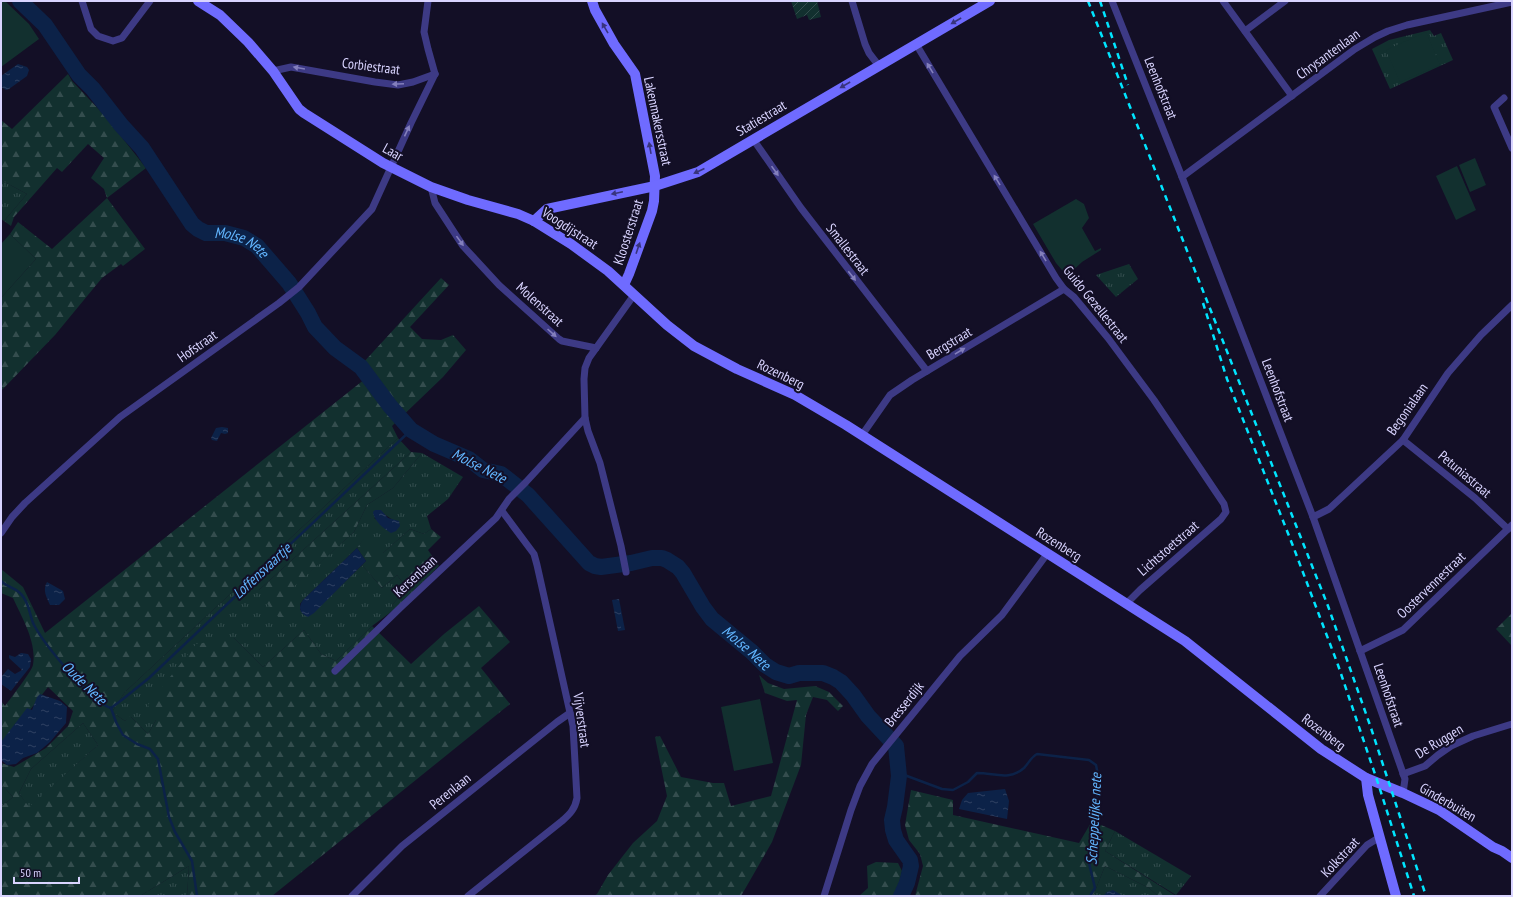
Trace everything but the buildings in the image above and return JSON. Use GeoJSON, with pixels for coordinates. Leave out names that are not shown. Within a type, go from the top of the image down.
{"type":"FeatureCollection","features":[{"type":"Feature","properties":{"kind":"main road","name":"Laar"},"geometry":{"type":"LineString","coordinates":[[198,1],[220,15],[252,46],[273,71],[292,99],[304,113],[391,167],[431,187],[494,207]]}},
{"type":"Feature","properties":{"kind":"main road","name":"Lakenmakersstraat"},"geometry":{"type":"LineString","coordinates":[[592,1],[595,10],[614,44],[634,74],[649,140],[655,176],[655,186]]}},
{"type":"Feature","properties":{"kind":"main road","name":"Statiestraat"},"geometry":{"type":"LineString","coordinates":[[534,221],[547,209],[655,186],[698,172],[990,1]]}},
{"type":"Feature","properties":{"kind":"main road","name":"Kloosterstraat"},"geometry":{"type":"LineString","coordinates":[[624,284],[652,211],[655,186]]}},
{"type":"Feature","properties":{"kind":"main road","name":"Voogdijstraat"},"geometry":{"type":"LineString","coordinates":[[494,207],[518,214],[534,221],[600,265],[624,284]]}},
{"type":"Feature","properties":{"kind":"main road","name":"Rozenberg"},"geometry":{"type":"LineString","coordinates":[[624,284],[667,325],[694,346],[737,369],[795,395],[862,435],[1185,641],[1321,749],[1366,778]]}},
{"type":"Feature","properties":{"kind":"main road","name":"Ginderbuiten"},"geometry":{"type":"LineString","coordinates":[[1366,778],[1439,810],[1493,847],[1512,858]]}},
{"type":"Feature","properties":{"kind":"main road"},"geometry":{"type":"LineString","coordinates":[[1366,778],[1368,795],[1396,896]]}},
{"type":"Feature","properties":{"kind":"street"},"geometry":{"type":"LineString","coordinates":[[82,1],[91,29],[98,36],[113,41],[122,38],[150,1]]}},
{"type":"Feature","properties":{"kind":"street"},"geometry":{"type":"LineString","coordinates":[[428,1],[424,32],[435,74]]}},
{"type":"Feature","properties":{"kind":"street"},"geometry":{"type":"LineString","coordinates":[[852,1],[868,53],[879,66]]}},
{"type":"Feature","properties":{"kind":"street","name":"Leenhofstraat"},"geometry":{"type":"LineString","coordinates":[[1112,1],[1182,177],[1313,517],[1403,774],[1405,783],[1403,793]]}},
{"type":"Feature","properties":{"kind":"street"},"geometry":{"type":"LineString","coordinates":[[1223,1],[1292,96]]}},
{"type":"Feature","properties":{"kind":"street"},"geometry":{"type":"LineString","coordinates":[[1245,31],[1285,1]]}},
{"type":"Feature","properties":{"kind":"street","name":"Chrysantenlaan"},"geometry":{"type":"LineString","coordinates":[[1182,177],[1355,49],[1375,37],[1407,25],[1512,2]]}},
{"type":"Feature","properties":{"kind":"street","name":"Guido Gezellestraat"},"geometry":{"type":"LineString","coordinates":[[916,44],[1064,289],[1074,297],[1091,316],[1154,400],[1224,504],[1226,512]]}},
{"type":"Feature","properties":{"kind":"street","name":"Corbiestraat"},"geometry":{"type":"LineString","coordinates":[[273,71],[291,67],[398,85],[413,82],[435,74]]}},
{"type":"Feature","properties":{"kind":"street","name":"Hofstraat"},"geometry":{"type":"LineString","coordinates":[[1,533],[12,517],[25,503],[120,417],[299,287],[372,209],[435,74]]}},
{"type":"Feature","properties":{"kind":"street"},"geometry":{"type":"LineString","coordinates":[[1504,98],[1494,107],[1512,148]]}},
{"type":"Feature","properties":{"kind":"street","name":"Smallestraat"},"geometry":{"type":"LineString","coordinates":[[753,139],[801,208],[927,371]]}},
{"type":"Feature","properties":{"kind":"street","name":"Molenstraat"},"geometry":{"type":"LineString","coordinates":[[431,187],[435,203],[463,246],[526,310],[558,339],[596,348]]}},
{"type":"Feature","properties":{"kind":"street","name":"Bergstraat"},"geometry":{"type":"LineString","coordinates":[[862,435],[890,395],[912,380],[1064,289]]}},
{"type":"Feature","properties":{"kind":"street"},"geometry":{"type":"LineString","coordinates":[[625,570],[624,560],[597,454],[588,432],[585,418],[585,368],[586,363],[596,348],[634,295]]}},
{"type":"Feature","properties":{"kind":"street","name":"Begonialaan"},"geometry":{"type":"LineString","coordinates":[[1313,517],[1329,509],[1403,440],[1448,373],[1481,335],[1512,305]]}},
{"type":"Feature","properties":{"kind":"street","name":"Kersenlaan"},"geometry":{"type":"LineString","coordinates":[[335,671],[496,518],[517,490],[585,418]]}},
{"type":"Feature","properties":{"kind":"street","name":"Petuniastraat"},"geometry":{"type":"LineString","coordinates":[[1403,440],[1510,527]]}},
{"type":"Feature","properties":{"kind":"street","name":"Vijverstraat"},"geometry":{"type":"LineString","coordinates":[[468,896],[562,821],[572,812],[576,805],[577,798],[573,726],[534,554],[502,511]]}},
{"type":"Feature","properties":{"kind":"street","name":"Lichtstoetstraat"},"geometry":{"type":"LineString","coordinates":[[1127,603],[1222,519],[1226,512]]}},
{"type":"Feature","properties":{"kind":"street","name":"Oostervennestraat"},"geometry":{"type":"LineString","coordinates":[[1360,650],[1394,636],[1403,630],[1510,527]]}},
{"type":"Feature","properties":{"kind":"street","name":"Bresserdijk"},"geometry":{"type":"LineString","coordinates":[[824,896],[860,786],[872,764],[960,656],[1002,615],[1048,554]]}},
{"type":"Feature","properties":{"kind":"street","name":"Perenlaan"},"geometry":{"type":"LineString","coordinates":[[352,896],[402,846],[570,713]]}},
{"type":"Feature","properties":{"kind":"street","name":"De Ruggen"},"geometry":{"type":"LineString","coordinates":[[1403,774],[1426,766],[1451,746],[1473,736],[1512,724]]}},
{"type":"Feature","properties":{"kind":"street","name":"Kolkstraat"},"geometry":{"type":"LineString","coordinates":[[1320,896],[1367,845],[1380,837]]}},
{"type":"Feature","properties":{"kind":"green space"},"geometry":{"type":"Polygon","coordinates":[[[1,1],[5,1],[29,24],[39,39],[1,67],[1,1]]]}},
{"type":"Feature","properties":{"kind":"green space"},"geometry":{"type":"Polygon","coordinates":[[[791,1],[817,1],[821,17],[809,20],[807,15],[797,19],[791,1]]]}},
{"type":"Feature","properties":{"kind":"green space"},"geometry":{"type":"Polygon","coordinates":[[[1430,30],[1434,36],[1441,33],[1453,60],[1390,89],[1372,49],[1389,40],[1430,30]]]}},
{"type":"Feature","properties":{"kind":"green space"},"geometry":{"type":"Polygon","coordinates":[[[1426,32],[1440,65],[1400,82],[1386,50],[1426,32]]]}},
{"type":"Feature","properties":{"kind":"green space"},"geometry":{"type":"Polygon","coordinates":[[[68,74],[72,81],[105,116],[146,168],[107,198],[104,189],[91,178],[104,158],[88,144],[62,172],[57,168],[14,217],[11,226],[4,221],[27,194],[1,180],[1,120],[12,129],[68,74]]]}},
{"type":"Feature","properties":{"kind":"green space"},"geometry":{"type":"Polygon","coordinates":[[[1475,158],[1486,185],[1470,192],[1459,165],[1475,158]]]}},
{"type":"Feature","properties":{"kind":"green space"},"geometry":{"type":"Polygon","coordinates":[[[1457,166],[1476,210],[1456,220],[1436,176],[1457,166]]]}},
{"type":"Feature","properties":{"kind":"green space"},"geometry":{"type":"Polygon","coordinates":[[[1,180],[27,194],[4,221],[1,219],[1,180]]]}},
{"type":"Feature","properties":{"kind":"green space"},"geometry":{"type":"Polygon","coordinates":[[[107,198],[145,249],[123,266],[121,264],[102,278],[55,335],[1,391],[1,298],[36,259],[10,234],[18,222],[52,249],[107,198]]]}},
{"type":"Feature","properties":{"kind":"green space"},"geometry":{"type":"Polygon","coordinates":[[[1076,199],[1084,204],[1089,218],[1082,228],[1095,251],[1101,248],[1101,250],[1082,262],[1067,276],[1056,263],[1033,224],[1076,199]]]}},
{"type":"Feature","properties":{"kind":"green space"},"geometry":{"type":"Polygon","coordinates":[[[10,234],[36,259],[1,298],[1,244],[10,234]]]}},
{"type":"Feature","properties":{"kind":"green space"},"geometry":{"type":"Polygon","coordinates":[[[1129,264],[1138,279],[1116,297],[1096,275],[1129,264]]]}},
{"type":"Feature","properties":{"kind":"green space"},"geometry":{"type":"Polygon","coordinates":[[[441,278],[449,285],[410,327],[422,339],[441,340],[453,335],[466,350],[443,377],[392,426],[398,438],[125,692],[112,712],[125,721],[130,716],[148,734],[156,720],[148,705],[196,644],[234,638],[263,667],[304,630],[321,654],[336,661],[372,626],[411,664],[444,634],[479,606],[510,642],[481,668],[510,704],[272,896],[187,896],[189,866],[140,896],[1,896],[1,807],[13,797],[1,784],[1,763],[14,767],[46,748],[68,726],[73,711],[48,687],[1,747],[1,701],[5,706],[32,668],[34,656],[28,630],[13,598],[1,593],[1,569],[23,587],[45,633],[370,375],[362,364],[441,278]],[[83,723],[31,769],[19,793],[29,807],[98,745],[83,723]]]}},
{"type":"Feature","properties":{"kind":"green space"},"geometry":{"type":"Polygon","coordinates":[[[398,438],[411,452],[259,590],[287,592],[354,532],[367,505],[393,488],[422,453],[463,477],[448,499],[427,516],[431,529],[424,534],[410,529],[382,554],[364,539],[357,548],[300,604],[300,610],[314,612],[362,565],[382,588],[397,575],[407,588],[392,605],[395,609],[372,626],[336,661],[321,654],[304,630],[263,667],[234,638],[156,720],[148,734],[131,717],[125,721],[112,712],[125,692],[398,438]],[[384,514],[374,518],[378,521],[393,520],[384,514]]]}},
{"type":"Feature","properties":{"kind":"green space"},"geometry":{"type":"Polygon","coordinates":[[[411,452],[422,453],[393,488],[367,505],[354,532],[288,592],[300,604],[280,619],[265,601],[259,590],[411,452]]]}},
{"type":"Feature","properties":{"kind":"green space"},"geometry":{"type":"Polygon","coordinates":[[[410,529],[424,534],[431,529],[441,537],[428,550],[439,566],[395,609],[392,605],[407,588],[397,575],[382,588],[362,565],[366,561],[357,548],[364,538],[383,553],[410,529]]]}},
{"type":"Feature","properties":{"kind":"green space"},"geometry":{"type":"Polygon","coordinates":[[[1512,613],[1512,646],[1496,629],[1512,613]]]}},
{"type":"Feature","properties":{"kind":"green space"},"geometry":{"type":"Polygon","coordinates":[[[759,675],[768,683],[784,689],[815,686],[829,692],[843,706],[838,711],[827,700],[813,697],[806,715],[801,765],[772,842],[741,896],[594,896],[597,894],[608,875],[633,843],[657,821],[667,796],[655,737],[660,736],[681,777],[713,783],[724,783],[731,806],[771,796],[797,700],[787,701],[765,693],[759,675]]]}},
{"type":"Feature","properties":{"kind":"green space"},"geometry":{"type":"Polygon","coordinates":[[[760,699],[773,763],[734,771],[721,707],[760,699]]]}},
{"type":"Feature","properties":{"kind":"green space"},"geometry":{"type":"Polygon","coordinates":[[[83,723],[98,745],[29,808],[19,793],[31,769],[83,723]]]}},
{"type":"Feature","properties":{"kind":"green space"},"geometry":{"type":"Polygon","coordinates":[[[1,784],[13,797],[1,807],[1,784]]]}},
{"type":"Feature","properties":{"kind":"green space"},"geometry":{"type":"Polygon","coordinates":[[[911,790],[953,800],[953,815],[1079,843],[1092,821],[1115,831],[1105,851],[1176,896],[1158,896],[1149,888],[1105,866],[1093,896],[915,896],[923,866],[920,854],[909,840],[905,825],[911,790]]]}},
{"type":"Feature","properties":{"kind":"green space"},"geometry":{"type":"Polygon","coordinates":[[[1115,831],[1191,876],[1176,895],[1105,851],[1115,831]]]}},
{"type":"Feature","properties":{"kind":"green space"},"geometry":{"type":"Polygon","coordinates":[[[876,862],[898,863],[902,871],[896,896],[859,896],[868,888],[867,866],[876,862]]]}},
{"type":"Feature","properties":{"kind":"green space"},"geometry":{"type":"Polygon","coordinates":[[[189,866],[187,896],[140,896],[189,866]]]}},
{"type":"Feature","properties":{"kind":"green space"},"geometry":{"type":"Polygon","coordinates":[[[1105,866],[1149,888],[1158,896],[1093,896],[1105,866]]]}},
{"type":"Feature","properties":{"kind":"water"},"geometry":{"type":"Polygon","coordinates":[[[18,64],[27,67],[29,70],[27,76],[6,90],[1,87],[1,76],[18,64]]]}},
{"type":"Feature","properties":{"kind":"water"},"geometry":{"type":"Polygon","coordinates":[[[216,428],[228,428],[228,433],[221,433],[217,441],[212,440],[211,438],[216,428]]]}},
{"type":"Feature","properties":{"kind":"water"},"geometry":{"type":"Polygon","coordinates":[[[375,510],[381,510],[388,518],[399,521],[400,526],[396,531],[391,533],[375,519],[373,512],[375,510]]]}},
{"type":"Feature","properties":{"kind":"water"},"geometry":{"type":"Polygon","coordinates":[[[357,548],[366,561],[314,613],[308,617],[303,614],[300,610],[300,605],[303,600],[357,548]]]}},
{"type":"Feature","properties":{"kind":"water"},"geometry":{"type":"Polygon","coordinates":[[[47,582],[63,591],[65,599],[59,605],[50,605],[45,591],[47,582]]]}},
{"type":"Feature","properties":{"kind":"water"},"geometry":{"type":"Polygon","coordinates":[[[619,599],[625,630],[618,631],[612,600],[619,599]]]}},
{"type":"Feature","properties":{"kind":"water"},"geometry":{"type":"Polygon","coordinates":[[[21,653],[28,654],[31,659],[30,667],[11,691],[1,684],[1,677],[8,669],[15,674],[22,670],[9,658],[9,655],[15,657],[21,653]]]}},
{"type":"Feature","properties":{"kind":"water"},"geometry":{"type":"Polygon","coordinates":[[[40,694],[60,701],[67,707],[66,723],[50,742],[37,753],[23,758],[16,764],[7,765],[1,760],[1,742],[27,708],[32,710],[37,697],[40,694]]]}},
{"type":"Feature","properties":{"kind":"water"},"geometry":{"type":"Polygon","coordinates":[[[1005,789],[1009,801],[1007,819],[959,809],[962,800],[968,793],[1005,789]]]}},
{"type":"Feature","properties":{"kind":"water"},"geometry":{"type":"Polygon","coordinates":[[[1113,890],[1123,896],[1103,896],[1107,892],[1113,890]]]}},
{"type":"Feature","properties":{"kind":"waterway","name":"Molse Nete"},"geometry":{"type":"LineString","coordinates":[[20,1],[45,25],[79,75],[93,89],[121,125],[142,148],[192,224],[206,233],[225,233],[244,238],[257,246],[289,283],[315,327],[335,348],[361,367],[390,406],[411,430],[434,444],[469,459],[483,470],[501,474],[528,495],[589,563],[601,567],[631,563],[652,558],[662,558],[667,560],[678,567],[683,573],[703,607],[712,619],[752,652],[765,665],[776,672],[789,676],[799,673],[823,673],[841,682],[853,695],[868,716],[896,746],[899,776],[892,820],[893,830],[896,840],[910,860],[911,866],[907,883],[901,896]]}},
{"type":"Feature","properties":{"kind":"waterway","name":"Loffensvaartje"},"geometry":{"type":"LineString","coordinates":[[111,708],[149,678],[411,430]]}},
{"type":"Feature","properties":{"kind":"waterway","name":"Oude Nete"},"geometry":{"type":"LineString","coordinates":[[1,581],[19,592],[24,598],[39,634],[69,672],[92,696],[111,708]]}},
{"type":"Feature","properties":{"kind":"waterway","name":"Oude Nete"},"geometry":{"type":"LineString","coordinates":[[111,708],[123,735],[137,744],[150,749],[158,759],[169,817],[175,832],[192,861],[197,896]]}},
{"type":"Feature","properties":{"kind":"waterway","name":"Scheppelijke nete"},"geometry":{"type":"LineString","coordinates":[[899,773],[942,789],[953,790],[968,782],[977,773],[1007,775],[1018,772],[1024,768],[1037,754],[1089,760],[1096,765],[1098,775],[1095,840],[1089,863],[1095,888],[1090,896]]}},
{"type":"Feature","properties":{"kind":"railway"},"geometry":{"type":"LineString","coordinates":[[1088,1],[1328,606],[1371,728],[1426,896]]}},
{"type":"Feature","properties":{"kind":"railway"},"geometry":{"type":"LineString","coordinates":[[1100,1],[1128,85]]}},
{"type":"Feature","properties":{"kind":"railway"},"geometry":{"type":"LineString","coordinates":[[1203,303],[1227,379],[1338,665],[1414,896]]}}]}
